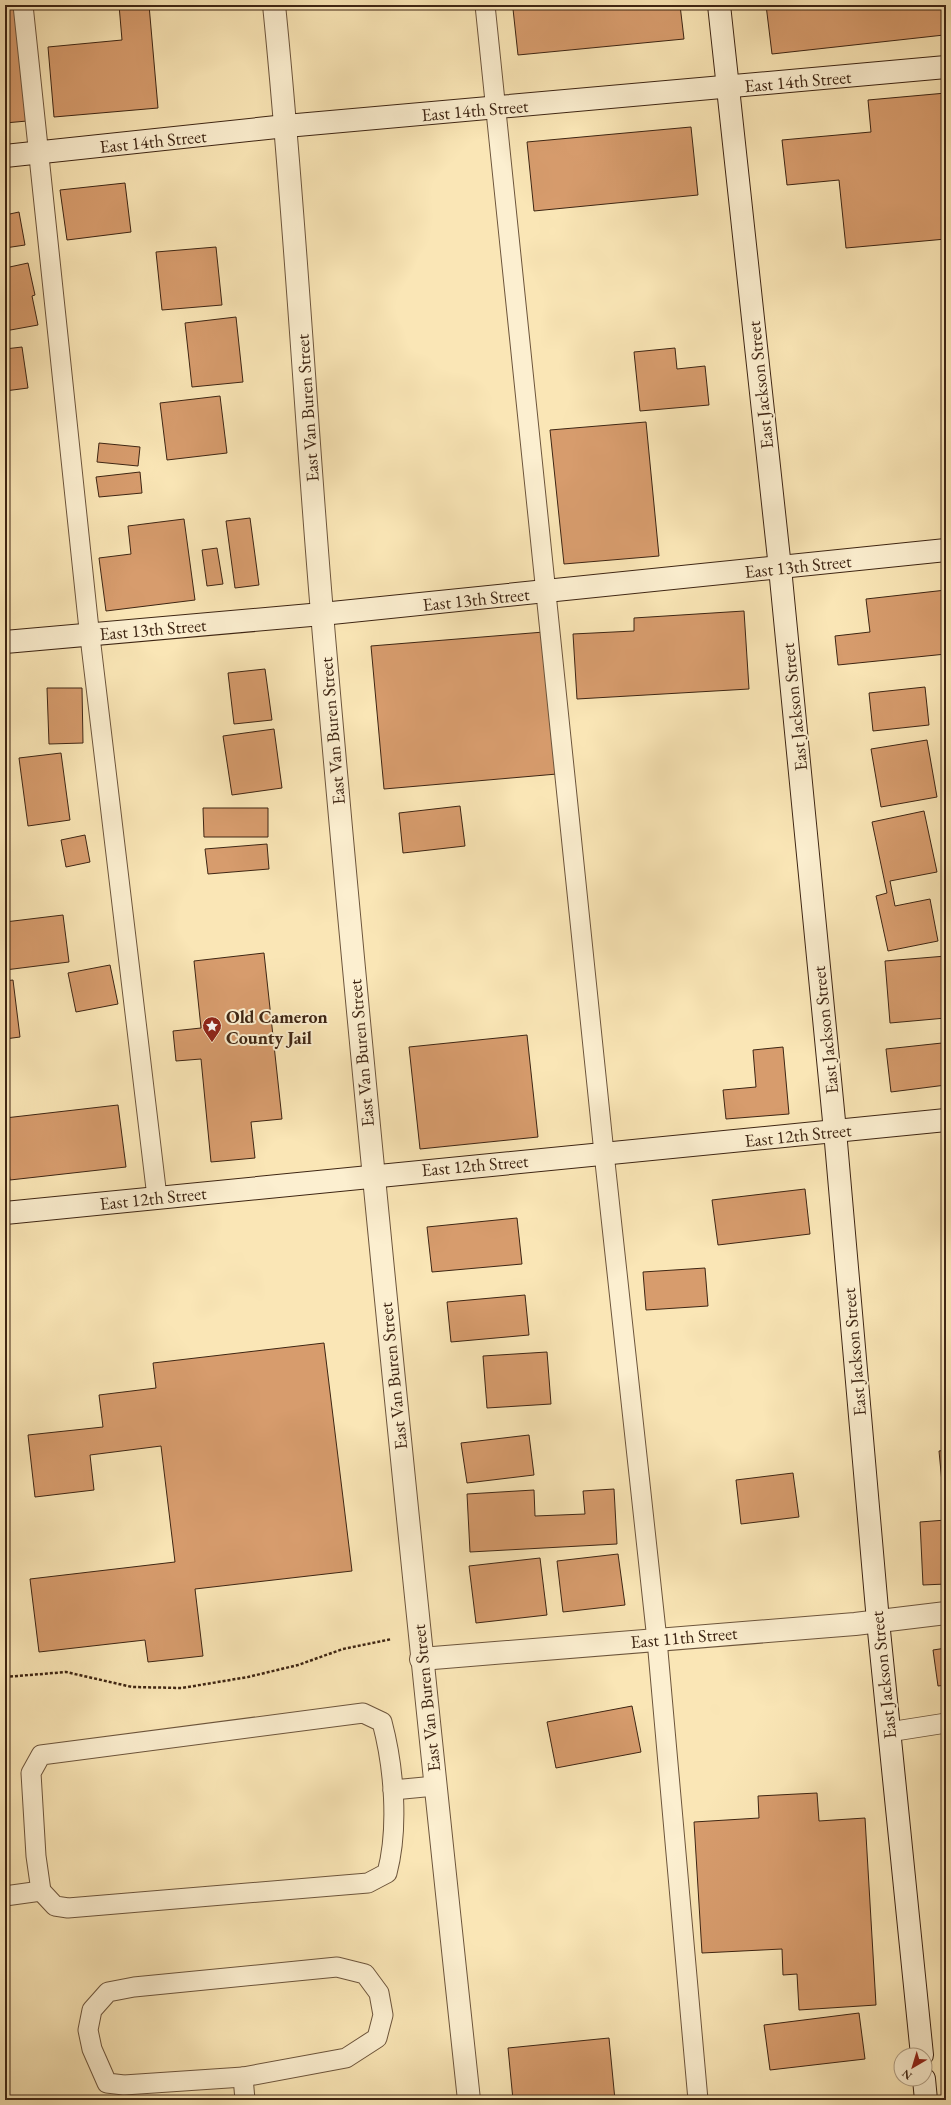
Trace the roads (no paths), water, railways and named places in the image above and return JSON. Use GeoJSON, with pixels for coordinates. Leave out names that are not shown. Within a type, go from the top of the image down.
{"type":"FeatureCollection","features":[{"type":"Feature","properties":{"kind":"main road","name":"East Van Buren Street"},"geometry":{"type":"LineString","coordinates":[[274,5],[286,126],[322,614],[372,1175],[421,1659],[469,2100]]}},
{"type":"Feature","properties":{"kind":"main road","name":"East Jackson Street"},"geometry":{"type":"LineString","coordinates":[[719,5],[780,568],[835,1131],[878,1621],[921,2047]]}},
{"type":"Feature","properties":{"kind":"main road","name":"East 14th Street"},"geometry":{"type":"LineString","coordinates":[[5,156],[286,126],[946,67]]}},
{"type":"Feature","properties":{"kind":"main road","name":"East 13th Street"},"geometry":{"type":"LineString","coordinates":[[5,642],[322,614],[946,550]]}},
{"type":"Feature","properties":{"kind":"main road","name":"East 12th Street"},"geometry":{"type":"LineString","coordinates":[[5,1213],[372,1175],[946,1120]]}},
{"type":"Feature","properties":{"kind":"main road","name":"East 11th Street"},"geometry":{"type":"LineString","coordinates":[[421,1659],[878,1621],[946,1613]]}},
{"type":"Feature","properties":{"kind":"main road"},"geometry":{"type":"LineString","coordinates":[[925,2087],[926,2100]]}},
{"type":"Feature","properties":{"kind":"lane"},"geometry":{"type":"LineString","coordinates":[[23,5],[90,635],[157,1197]]}},
{"type":"Feature","properties":{"kind":"lane"},"geometry":{"type":"LineString","coordinates":[[485,5],[545,592],[656,1640],[698,2100]]}},
{"type":"Feature","properties":{"kind":"lane"},"geometry":{"type":"LineString","coordinates":[[363,1713],[382,1722],[389,1750],[393,1790],[392,1854],[387,1873],[368,1883],[68,1908],[55,1906],[41,1891],[36,1856],[31,1773],[41,1755],[363,1713]]}},
{"type":"Feature","properties":{"kind":"lane"},"geometry":{"type":"LineString","coordinates":[[889,1732],[946,1723]]}},
{"type":"Feature","properties":{"kind":"lane"},"geometry":{"type":"LineString","coordinates":[[393,1790],[435,1786]]}},
{"type":"Feature","properties":{"kind":"lane"},"geometry":{"type":"LineString","coordinates":[[5,1896],[41,1891]]}},
{"type":"Feature","properties":{"kind":"lane"},"geometry":{"type":"LineString","coordinates":[[337,1967],[365,1974],[379,1993],[383,2015],[377,2038],[346,2058],[243,2077],[124,2086],[107,2083],[92,2049],[88,2030],[92,2010],[108,1992],[134,1987],[337,1967]]}},
{"type":"Feature","properties":{"kind":"lane"},"geometry":{"type":"LineString","coordinates":[[243,2077],[245,2100]]}},
{"type":"Feature","properties":{"kind":"place","name":"Old Cameron County Jail"},"geometry":{"type":"Point","coordinates":[212,1043]}}]}
